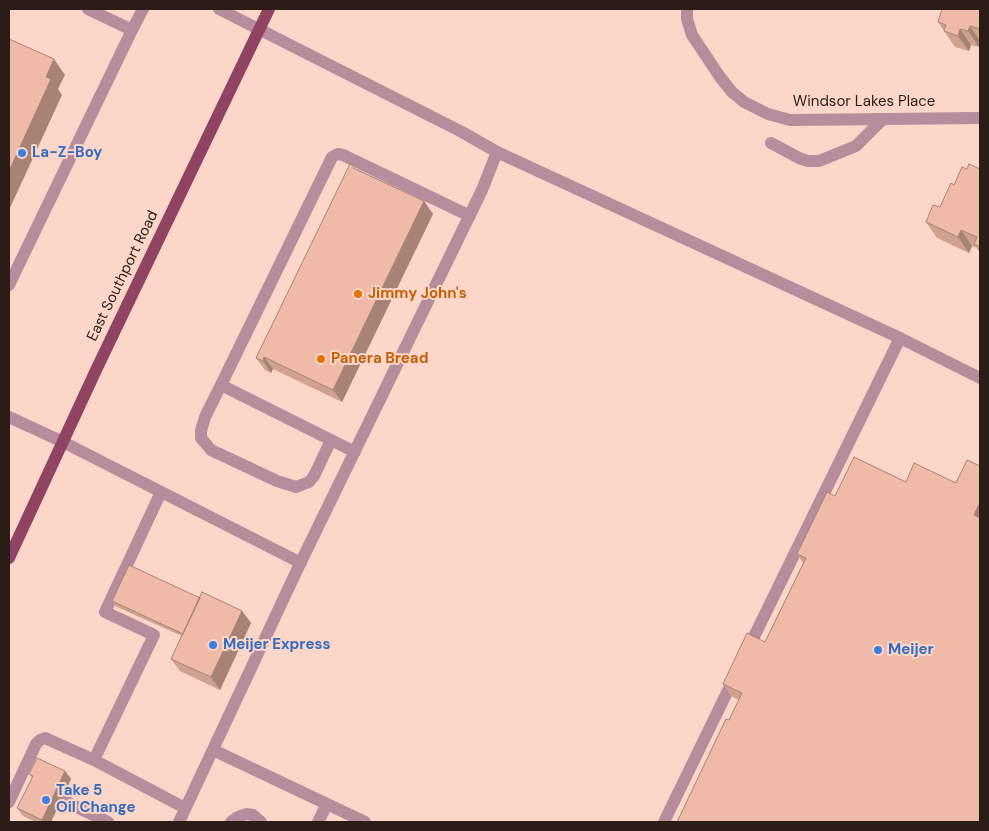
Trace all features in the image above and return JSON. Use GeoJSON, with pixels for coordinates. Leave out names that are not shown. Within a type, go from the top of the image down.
{"type":"FeatureCollection","features":[{"type":"Feature","properties":{"kind":"main road","name":"East Southport Road"},"geometry":{"type":"LineString","coordinates":[[9,558],[268,9]]}},
{"type":"Feature","properties":{"kind":"street"},"geometry":{"type":"LineString","coordinates":[[88,9],[132,30]]}},
{"type":"Feature","properties":{"kind":"street"},"geometry":{"type":"LineString","coordinates":[[9,285],[142,9]]}},
{"type":"Feature","properties":{"kind":"street"},"geometry":{"type":"LineString","coordinates":[[219,9],[462,132],[497,152],[900,338],[980,378]]}},
{"type":"Feature","properties":{"kind":"street","name":"Windsor Lakes Place"},"geometry":{"type":"LineString","coordinates":[[687,9],[687,19],[692,35],[702,52],[732,92],[751,107],[768,114],[790,120],[980,118]]}},
{"type":"Feature","properties":{"kind":"street"},"geometry":{"type":"LineString","coordinates":[[770,143],[799,158],[808,161],[819,161],[856,146],[883,119]]}},
{"type":"Feature","properties":{"kind":"street"},"geometry":{"type":"LineString","coordinates":[[179,822],[301,563],[470,216],[497,152]]}},
{"type":"Feature","properties":{"kind":"street"},"geometry":{"type":"LineString","coordinates":[[331,440],[314,476],[309,482],[296,487],[277,482],[212,450],[201,438],[201,431],[205,417],[332,157],[338,154],[343,155],[470,216]]}},
{"type":"Feature","properties":{"kind":"street"},"geometry":{"type":"LineString","coordinates":[[664,822],[900,338]]}},
{"type":"Feature","properties":{"kind":"street"},"geometry":{"type":"LineString","coordinates":[[221,385],[355,452]]}},
{"type":"Feature","properties":{"kind":"street"},"geometry":{"type":"LineString","coordinates":[[9,417],[63,442],[301,563]]}},
{"type":"Feature","properties":{"kind":"street"},"geometry":{"type":"LineString","coordinates":[[94,760],[154,635],[105,612],[161,492]]}},
{"type":"Feature","properties":{"kind":"street"},"geometry":{"type":"LineString","coordinates":[[9,802],[23,781],[36,744],[45,738],[94,760],[185,808]]}},
{"type":"Feature","properties":{"kind":"street"},"geometry":{"type":"LineString","coordinates":[[213,750],[365,822]]}},
{"type":"Feature","properties":{"kind":"street"},"geometry":{"type":"LineString","coordinates":[[62,800],[108,822]]}},
{"type":"Feature","properties":{"kind":"street"},"geometry":{"type":"LineString","coordinates":[[318,822],[327,804]]}},
{"type":"Feature","properties":{"kind":"street"},"geometry":{"type":"LineString","coordinates":[[232,822],[246,814],[253,815],[261,822]]}},
{"type":"Feature","properties":{"kind":"building"},"geometry":{"type":"Polygon","coordinates":[[[942,9],[980,9],[980,29],[970,26],[968,31],[960,29],[958,36],[944,31],[946,25],[938,22],[942,9]]]}},
{"type":"Feature","properties":{"kind":"building"},"geometry":{"type":"Polygon","coordinates":[[[9,39],[54,59],[46,77],[51,79],[9,171],[9,39]]]}},
{"type":"Feature","properties":{"kind":"building"},"geometry":{"type":"Polygon","coordinates":[[[350,164],[354,166],[353,168],[424,201],[333,390],[264,357],[263,361],[256,358],[350,164]]]}},
{"type":"Feature","properties":{"kind":"building"},"geometry":{"type":"Polygon","coordinates":[[[969,164],[980,169],[980,247],[974,244],[977,237],[961,230],[958,237],[926,222],[933,205],[940,207],[951,183],[954,185],[962,167],[967,169],[969,164]]]}},
{"type":"Feature","properties":{"kind":"building","name":"Meijer"},"geometry":{"type":"Polygon","coordinates":[[[854,457],[906,482],[914,463],[956,483],[967,460],[980,466],[980,502],[974,515],[980,518],[980,822],[677,822],[726,719],[729,720],[742,693],[723,684],[747,633],[765,642],[806,558],[797,554],[827,492],[835,496],[854,457]]]}},
{"type":"Feature","properties":{"kind":"building"},"geometry":{"type":"Polygon","coordinates":[[[129,565],[200,598],[183,634],[112,601],[129,565]]]}},
{"type":"Feature","properties":{"kind":"building"},"geometry":{"type":"Polygon","coordinates":[[[202,592],[242,611],[211,677],[171,659],[202,592]]]}},
{"type":"Feature","properties":{"kind":"building","name":"Take 5 Oil Change"},"geometry":{"type":"Polygon","coordinates":[[[37,758],[65,771],[42,820],[17,808],[33,776],[29,774],[37,758]]]}},
{"type":"Feature","properties":{"kind":"place","name":"La-Z-Boy"},"geometry":{"type":"Point","coordinates":[22,153]}},
{"type":"Feature","properties":{"kind":"place","name":"Jimmy John's"},"geometry":{"type":"Point","coordinates":[358,294]}},
{"type":"Feature","properties":{"kind":"place","name":"Panera Bread"},"geometry":{"type":"Point","coordinates":[321,359]}},
{"type":"Feature","properties":{"kind":"place","name":"Meijer Express"},"geometry":{"type":"Point","coordinates":[213,645]}},
{"type":"Feature","properties":{"kind":"place","name":"Meijer"},"geometry":{"type":"Point","coordinates":[878,650]}},
{"type":"Feature","properties":{"kind":"place","name":"Take 5 Oil Change"},"geometry":{"type":"Point","coordinates":[46,800]}}]}
